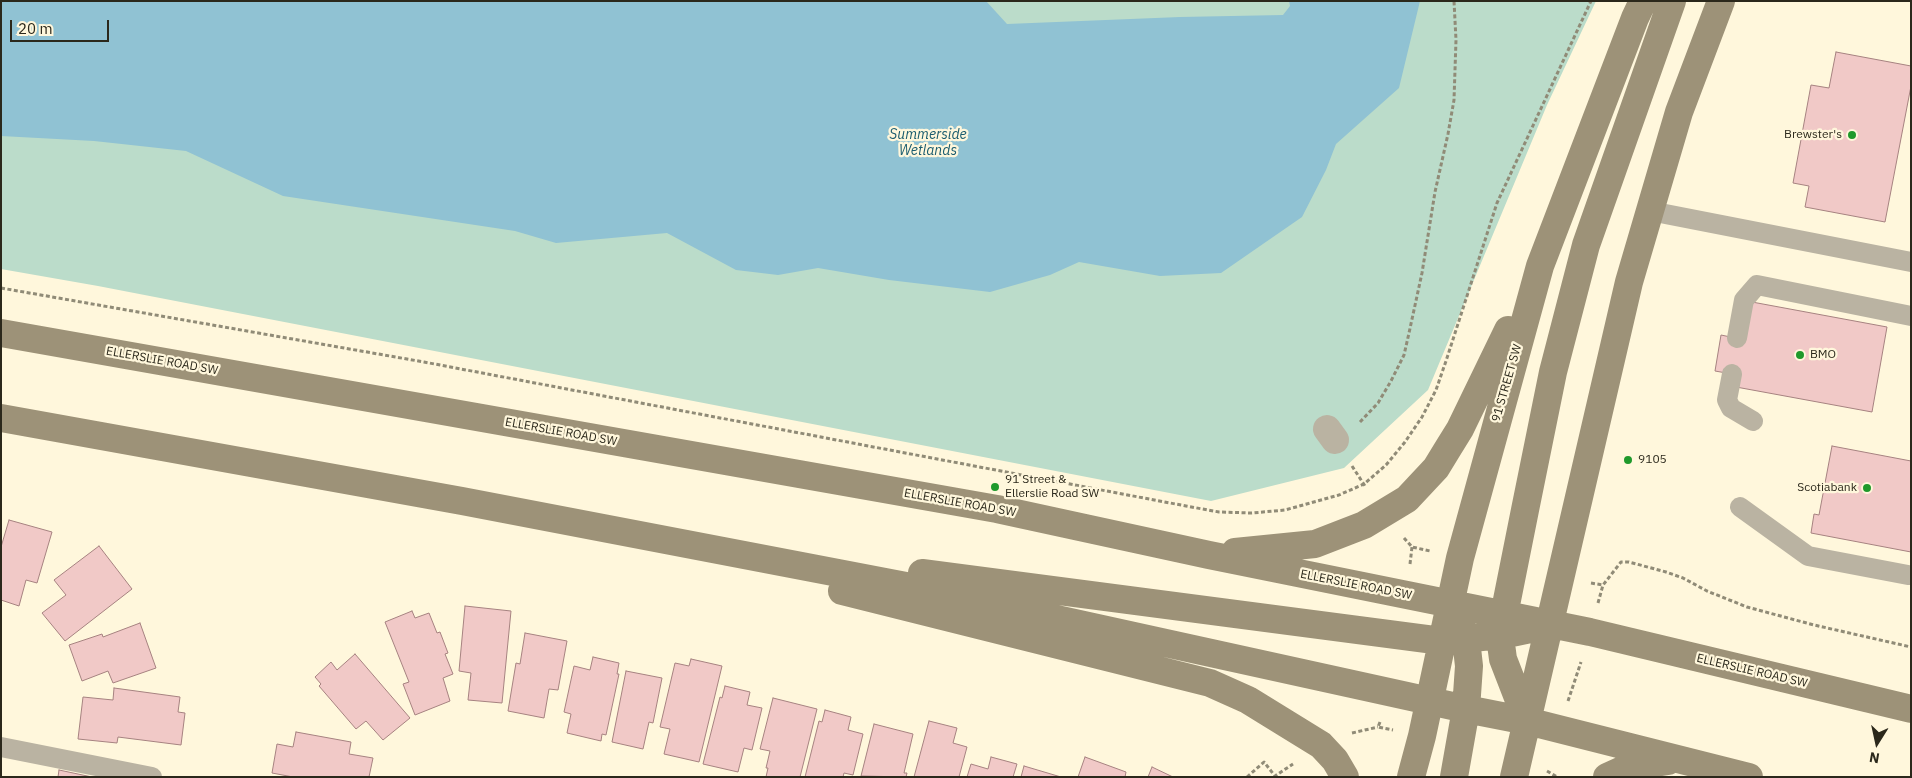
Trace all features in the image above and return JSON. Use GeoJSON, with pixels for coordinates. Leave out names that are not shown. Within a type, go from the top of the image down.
{"type":"FeatureCollection","features":[{"type":"Feature","properties":{"kind":"main road","name":"91 STREET SW"},"geometry":{"type":"LineString","coordinates":[[1411,777],[1429,701],[1454,640],[1451,604],[1460,558],[1540,266],[1643,1]]}},
{"type":"Feature","properties":{"kind":"main road"},"geometry":{"type":"LineString","coordinates":[[1527,721],[1503,659],[1503,625],[1553,372],[1586,245],[1672,1]]}},
{"type":"Feature","properties":{"kind":"main road"},"geometry":{"type":"LineString","coordinates":[[1514,777],[1626,292],[1679,112],[1721,1]]}},
{"type":"Feature","properties":{"kind":"main road"},"geometry":{"type":"LineString","coordinates":[[1209,555],[1315,544],[1364,524],[1407,499],[1436,468],[1460,429],[1540,266]]}},
{"type":"Feature","properties":{"kind":"main road","name":"ELLERSLIE ROAD SW"},"geometry":{"type":"LineString","coordinates":[[1,332],[997,509],[1209,555],[1451,604],[1503,625],[1550,625],[1590,632],[1911,709]]}},
{"type":"Feature","properties":{"kind":"main road"},"geometry":{"type":"LineString","coordinates":[[1,418],[404,491],[906,586],[1466,710],[1527,721],[1749,777]]}},
{"type":"Feature","properties":{"kind":"main road"},"geometry":{"type":"LineString","coordinates":[[598,528],[943,576],[1454,640],[1503,625]]}},
{"type":"Feature","properties":{"kind":"main road"},"geometry":{"type":"LineString","coordinates":[[598,528],[946,618],[1210,683],[1248,700],[1321,746],[1335,760],[1345,777]]}},
{"type":"Feature","properties":{"kind":"main road"},"geometry":{"type":"LineString","coordinates":[[1454,640],[1469,666],[1466,710],[1454,777]]}},
{"type":"Feature","properties":{"kind":"main road"},"geometry":{"type":"LineString","coordinates":[[1607,777],[1629,766],[1682,759]]}},
{"type":"Feature","properties":{"kind":"lane"},"geometry":{"type":"LineString","coordinates":[[1650,211],[1911,262]]}},
{"type":"Feature","properties":{"kind":"lane"},"geometry":{"type":"LineString","coordinates":[[1737,338],[1744,300],[1757,285],[1911,316]]}},
{"type":"Feature","properties":{"kind":"lane"},"geometry":{"type":"LineString","coordinates":[[1732,374],[1727,400],[1731,408],[1754,421]]}},
{"type":"Feature","properties":{"kind":"lane"},"geometry":{"type":"LineString","coordinates":[[1740,508],[1808,556],[1908,575]]}},
{"type":"Feature","properties":{"kind":"lane"},"geometry":{"type":"LineString","coordinates":[[1,747],[152,777]]}},
{"type":"Feature","properties":{"kind":"path"},"geometry":{"type":"LineString","coordinates":[[1340,431],[1378,403],[1404,354],[1422,273],[1435,192],[1454,100],[1456,40],[1454,1]]}},
{"type":"Feature","properties":{"kind":"path"},"geometry":{"type":"LineString","coordinates":[[1,288],[424,362],[1219,512],[1252,513],[1284,510],[1338,495],[1364,484],[1386,464],[1405,442],[1422,417],[1436,390],[1446,362],[1497,203],[1592,1]]}},
{"type":"Feature","properties":{"kind":"path"},"geometry":{"type":"LineString","coordinates":[[1410,565],[1412,548],[1439,553]]}},
{"type":"Feature","properties":{"kind":"path"},"geometry":{"type":"LineString","coordinates":[[1559,729],[1603,585],[1621,562],[1629,562],[1683,578],[1707,591],[1747,607],[1814,625],[1911,647]]}},
{"type":"Feature","properties":{"kind":"path"},"geometry":{"type":"LineString","coordinates":[[1378,727],[1381,718]]}},
{"type":"Feature","properties":{"kind":"path"},"geometry":{"type":"LineString","coordinates":[[1346,735],[1378,727],[1390,729]]}},
{"type":"Feature","properties":{"kind":"path"},"geometry":{"type":"LineString","coordinates":[[1247,777],[1264,762],[1275,776],[1297,761]]}},
{"type":"Feature","properties":{"kind":"path"},"geometry":{"type":"LineString","coordinates":[[1550,771],[1557,777]]}},
{"type":"Feature","properties":{"kind":"green space"},"geometry":{"type":"Polygon","coordinates":[[[1,1],[1596,1],[1547,105],[1428,390],[1344,468],[1211,501],[98,286],[1,269],[1,1]]]}},
{"type":"Feature","properties":{"kind":"water","name":"Summerside Wetlands"},"geometry":{"type":"Polygon","coordinates":[[[1,1],[986,1],[1007,24],[1283,15],[1290,6],[1289,1],[1420,1],[1399,88],[1336,144],[1326,170],[1302,217],[1221,273],[1160,276],[1079,262],[1050,275],[990,292],[889,280],[818,268],[778,275],[736,270],[667,233],[556,243],[515,231],[283,196],[186,151],[94,141],[1,136],[1,1]]]}},
{"type":"Feature","properties":{"kind":"building","name":"Brewster's"},"geometry":{"type":"Polygon","coordinates":[[[1836,52],[1911,66],[1911,86],[1885,222],[1805,207],[1809,186],[1793,183],[1811,85],[1829,88],[1836,52]]]}},
{"type":"Feature","properties":{"kind":"building","name":"BMO"},"geometry":{"type":"Polygon","coordinates":[[[1752,302],[1887,327],[1872,412],[1736,387],[1732,374],[1715,371],[1721,335],[1745,340],[1752,302]]]}},
{"type":"Feature","properties":{"kind":"building","name":"Scotiabank"},"geometry":{"type":"Polygon","coordinates":[[[1832,446],[1911,461],[1911,552],[1811,533],[1814,514],[1819,515],[1832,446]]]}},
{"type":"Feature","properties":{"kind":"building"},"geometry":{"type":"Polygon","coordinates":[[[9,520],[52,532],[37,583],[26,580],[19,606],[1,600],[1,547],[9,520]]]}},
{"type":"Feature","properties":{"kind":"building"},"geometry":{"type":"Polygon","coordinates":[[[99,546],[132,589],[65,641],[42,613],[66,595],[54,580],[99,546]]]}},
{"type":"Feature","properties":{"kind":"building"},"geometry":{"type":"Polygon","coordinates":[[[465,606],[511,611],[502,703],[468,700],[471,673],[459,671],[465,606]]]}},
{"type":"Feature","properties":{"kind":"building"},"geometry":{"type":"Polygon","coordinates":[[[412,611],[415,618],[429,613],[437,633],[440,632],[448,653],[445,654],[453,674],[443,678],[450,701],[415,715],[403,684],[409,682],[385,622],[412,611]]]}},
{"type":"Feature","properties":{"kind":"building"},"geometry":{"type":"Polygon","coordinates":[[[140,623],[156,668],[113,683],[108,671],[82,681],[69,645],[102,634],[103,637],[140,623]]]}},
{"type":"Feature","properties":{"kind":"building"},"geometry":{"type":"Polygon","coordinates":[[[525,633],[567,641],[558,690],[549,689],[544,718],[508,711],[516,663],[520,664],[525,633]]]}},
{"type":"Feature","properties":{"kind":"building"},"geometry":{"type":"Polygon","coordinates":[[[355,654],[410,718],[383,740],[366,721],[356,729],[319,686],[321,684],[315,677],[331,662],[337,670],[355,654]]]}},
{"type":"Feature","properties":{"kind":"building"},"geometry":{"type":"Polygon","coordinates":[[[593,657],[619,663],[617,674],[619,674],[606,735],[602,734],[601,741],[567,733],[571,714],[564,712],[574,666],[590,670],[593,657]]]}},
{"type":"Feature","properties":{"kind":"building"},"geometry":{"type":"Polygon","coordinates":[[[691,659],[722,666],[699,762],[664,754],[670,729],[660,727],[675,663],[689,666],[691,659]]]}},
{"type":"Feature","properties":{"kind":"building"},"geometry":{"type":"Polygon","coordinates":[[[626,671],[662,678],[653,723],[649,722],[643,749],[612,742],[626,671]]]}},
{"type":"Feature","properties":{"kind":"building"},"geometry":{"type":"Polygon","coordinates":[[[725,686],[750,692],[747,705],[762,708],[752,750],[744,748],[738,772],[703,764],[720,697],[722,698],[725,686]]]}},
{"type":"Feature","properties":{"kind":"building"},"geometry":{"type":"Polygon","coordinates":[[[114,688],[180,697],[178,712],[185,713],[181,745],[118,737],[117,743],[78,739],[83,697],[113,700],[114,688]]]}},
{"type":"Feature","properties":{"kind":"building"},"geometry":{"type":"Polygon","coordinates":[[[773,698],[817,709],[800,777],[766,777],[770,751],[760,749],[773,698]]]}},
{"type":"Feature","properties":{"kind":"building"},"geometry":{"type":"Polygon","coordinates":[[[825,710],[851,717],[848,730],[863,734],[853,775],[844,773],[843,777],[805,777],[819,721],[822,722],[825,710]]]}},
{"type":"Feature","properties":{"kind":"building"},"geometry":{"type":"Polygon","coordinates":[[[929,721],[957,728],[953,743],[967,747],[959,777],[914,777],[929,721]]]}},
{"type":"Feature","properties":{"kind":"building"},"geometry":{"type":"Polygon","coordinates":[[[874,724],[913,734],[904,773],[907,773],[906,777],[861,776],[874,724]]]}},
{"type":"Feature","properties":{"kind":"building"},"geometry":{"type":"Polygon","coordinates":[[[296,732],[351,742],[349,754],[373,758],[369,777],[293,777],[272,773],[277,744],[293,747],[296,732]]]}},
{"type":"Feature","properties":{"kind":"building"},"geometry":{"type":"Polygon","coordinates":[[[991,757],[1017,764],[1013,777],[967,777],[971,764],[988,769],[991,757]]]}},
{"type":"Feature","properties":{"kind":"building"},"geometry":{"type":"Polygon","coordinates":[[[1085,757],[1126,772],[1125,777],[1078,777],[1085,757]]]}},
{"type":"Feature","properties":{"kind":"building"},"geometry":{"type":"Polygon","coordinates":[[[1024,766],[1061,777],[1021,777],[1024,766]]]}},
{"type":"Feature","properties":{"kind":"building"},"geometry":{"type":"Polygon","coordinates":[[[1152,767],[1173,777],[1148,777],[1152,767]]]}},
{"type":"Feature","properties":{"kind":"building"},"geometry":{"type":"Polygon","coordinates":[[[59,770],[92,777],[58,777],[59,770]]]}},
{"type":"Feature","properties":{"kind":"place","name":"Brewster's"},"geometry":{"type":"Point","coordinates":[1852,135]}},
{"type":"Feature","properties":{"kind":"place","name":"BMO"},"geometry":{"type":"Point","coordinates":[1800,355]}},
{"type":"Feature","properties":{"kind":"place","name":"9105"},"geometry":{"type":"Point","coordinates":[1628,460]}},
{"type":"Feature","properties":{"kind":"place","name":"91 Street & Ellerslie Road SW"},"geometry":{"type":"Point","coordinates":[995,487]}},
{"type":"Feature","properties":{"kind":"place","name":"Scotiabank"},"geometry":{"type":"Point","coordinates":[1867,488]}}]}
